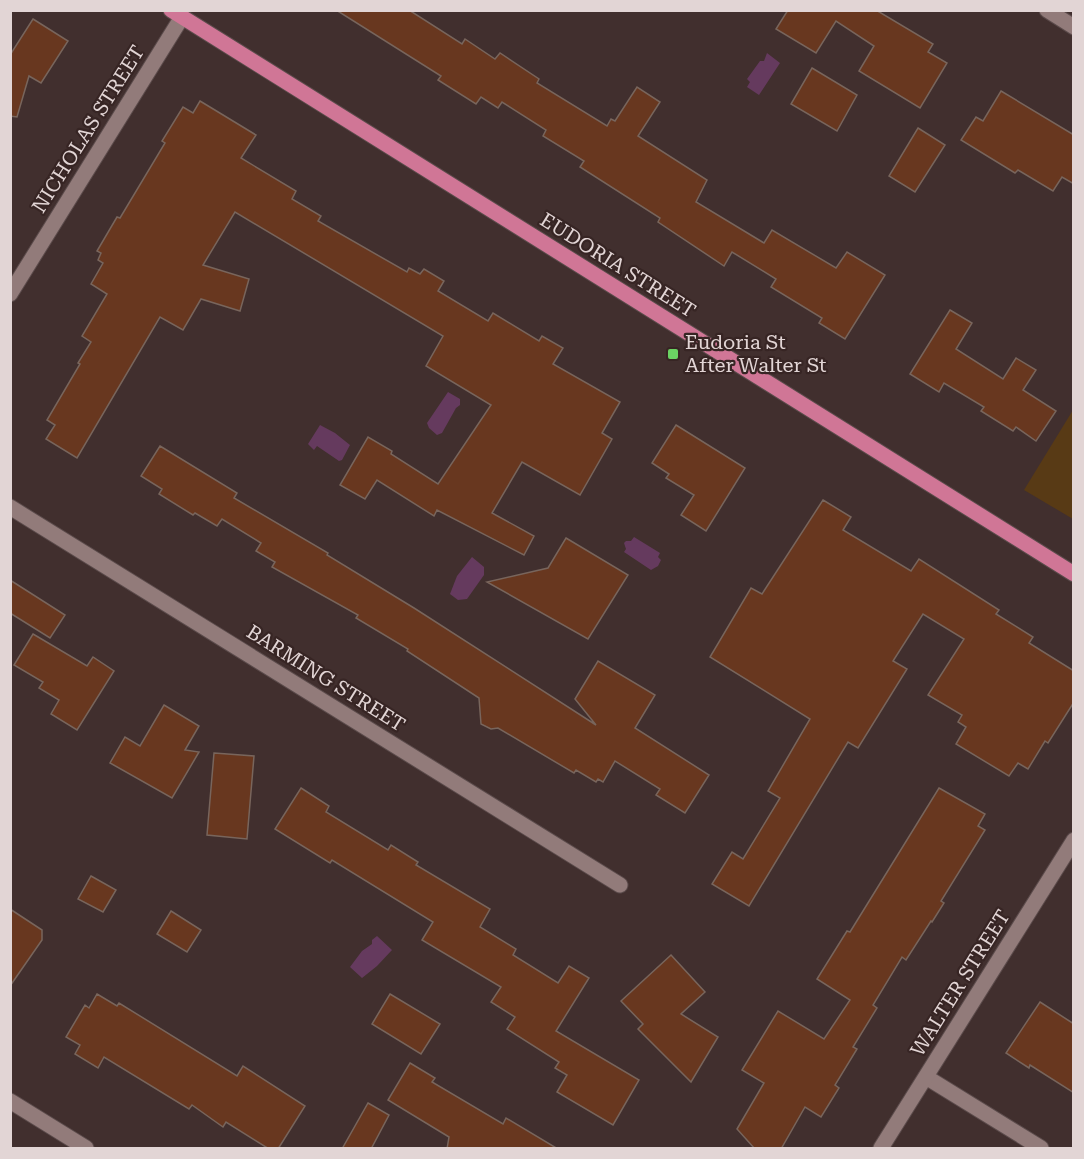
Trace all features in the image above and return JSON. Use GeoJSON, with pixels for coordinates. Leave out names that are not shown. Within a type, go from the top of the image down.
{"type":"FeatureCollection","features":[{"type":"Feature","properties":{"kind":"main road","name":"EUDORIA STREET"},"geometry":{"type":"LineString","coordinates":[[177,14],[1074,574]]}},
{"type":"Feature","properties":{"kind":"street"},"geometry":{"type":"LineString","coordinates":[[1054,12],[1074,27]]}},
{"type":"Feature","properties":{"kind":"street","name":"NICHOLAS STREET"},"geometry":{"type":"LineString","coordinates":[[10,294],[177,14]]}},
{"type":"Feature","properties":{"kind":"street","name":"BARMING STREET"},"geometry":{"type":"LineString","coordinates":[[10,507],[620,885]]}},
{"type":"Feature","properties":{"kind":"street","name":"WALTER STREET"},"geometry":{"type":"LineString","coordinates":[[881,1149],[1074,840]]}},
{"type":"Feature","properties":{"kind":"street"},"geometry":{"type":"LineString","coordinates":[[926,1077],[1041,1149]]}},
{"type":"Feature","properties":{"kind":"street"},"geometry":{"type":"LineString","coordinates":[[10,1101],[86,1149]]}},
{"type":"Feature","properties":{"kind":"shaded area"},"geometry":{"type":"Polygon","coordinates":[[[767,53],[780,63],[759,95],[747,87],[750,82],[747,79],[760,61],[764,61],[767,53]]]}},
{"type":"Feature","properties":{"kind":"shaded area"},"geometry":{"type":"Polygon","coordinates":[[[448,392],[460,399],[460,405],[442,433],[437,435],[427,423],[448,392]]]}},
{"type":"Feature","properties":{"kind":"shaded area"},"geometry":{"type":"Polygon","coordinates":[[[1073,410],[1073,519],[1024,490],[1073,410]]]}},
{"type":"Feature","properties":{"kind":"shaded area"},"geometry":{"type":"Polygon","coordinates":[[[320,425],[350,445],[342,460],[339,461],[317,446],[314,450],[308,444],[320,425]]]}},
{"type":"Feature","properties":{"kind":"shaded area"},"geometry":{"type":"Polygon","coordinates":[[[634,537],[660,553],[658,557],[661,560],[658,566],[651,570],[624,552],[626,549],[624,543],[631,541],[634,537]]]}},
{"type":"Feature","properties":{"kind":"shaded area"},"geometry":{"type":"Polygon","coordinates":[[[472,557],[484,567],[484,575],[467,599],[458,600],[450,594],[457,576],[472,557]]]}},
{"type":"Feature","properties":{"kind":"shaded area"},"geometry":{"type":"Polygon","coordinates":[[[377,936],[392,950],[362,978],[350,967],[377,936]]]}},
{"type":"Feature","properties":{"kind":"building"},"geometry":{"type":"Polygon","coordinates":[[[336,10],[409,10],[462,44],[465,39],[495,59],[500,53],[539,79],[537,83],[607,126],[611,119],[615,121],[637,87],[660,102],[638,136],[707,180],[696,202],[764,243],[772,230],[836,268],[847,252],[885,275],[845,339],[819,323],[822,318],[771,287],[776,279],[732,252],[724,266],[658,222],[660,218],[580,167],[584,161],[543,136],[546,130],[502,102],[498,108],[481,97],[476,104],[438,80],[441,76],[336,10]]]}},
{"type":"Feature","properties":{"kind":"building"},"geometry":{"type":"Polygon","coordinates":[[[788,10],[876,10],[933,44],[928,52],[947,63],[920,108],[859,71],[874,46],[836,21],[816,53],[776,29],[788,10]]]}},
{"type":"Feature","properties":{"kind":"building"},"geometry":{"type":"Polygon","coordinates":[[[33,19],[68,41],[41,83],[29,76],[17,117],[10,116],[10,55],[33,19]]]}},
{"type":"Feature","properties":{"kind":"building"},"geometry":{"type":"Polygon","coordinates":[[[812,68],[857,95],[837,131],[791,104],[812,68]]]}},
{"type":"Feature","properties":{"kind":"building"},"geometry":{"type":"Polygon","coordinates":[[[1001,91],[1074,135],[1074,184],[1062,177],[1053,191],[1018,170],[1015,173],[961,140],[976,117],[983,121],[1001,91]]]}},
{"type":"Feature","properties":{"kind":"building"},"geometry":{"type":"Polygon","coordinates":[[[200,101],[256,135],[241,158],[296,191],[292,199],[321,216],[318,221],[407,272],[409,268],[420,274],[424,269],[444,281],[438,291],[488,321],[493,313],[539,341],[542,336],[563,348],[553,364],[620,402],[602,433],[612,439],[580,495],[522,462],[492,513],[534,536],[524,555],[437,510],[434,516],[377,480],[365,499],[340,485],[368,437],[438,484],[491,405],[426,366],[443,336],[235,212],[203,265],[249,279],[240,311],[201,299],[183,330],[160,317],[77,458],[46,439],[55,425],[47,420],[91,342],[82,336],[107,294],[91,284],[103,263],[98,260],[101,253],[97,251],[117,217],[120,218],[165,143],[162,141],[183,107],[193,113],[200,101]]]}},
{"type":"Feature","properties":{"kind":"building"},"geometry":{"type":"Polygon","coordinates":[[[918,128],[945,145],[915,192],[889,176],[918,128]]]}},
{"type":"Feature","properties":{"kind":"building"},"geometry":{"type":"Polygon","coordinates":[[[950,310],[972,323],[956,349],[1003,379],[1016,358],[1036,370],[1023,390],[1056,411],[1036,441],[1016,427],[1013,431],[981,411],[984,407],[944,383],[939,392],[910,374],[950,310]]]}},
{"type":"Feature","properties":{"kind":"building"},"geometry":{"type":"Polygon","coordinates":[[[676,425],[745,468],[706,531],[681,515],[694,495],[666,478],[669,474],[652,463],[676,425]]]}},
{"type":"Feature","properties":{"kind":"building"},"geometry":{"type":"Polygon","coordinates":[[[160,446],[237,493],[234,498],[328,553],[327,555],[596,725],[575,699],[598,661],[655,695],[635,728],[709,775],[685,813],[656,795],[660,789],[615,761],[603,782],[598,779],[596,782],[576,770],[574,773],[498,728],[491,729],[481,724],[479,698],[407,651],[408,649],[356,618],[358,615],[272,567],[275,562],[256,551],[261,543],[222,519],[217,526],[195,513],[193,515],[159,494],[162,489],[141,476],[160,446]]]}},
{"type":"Feature","properties":{"kind":"building"},"geometry":{"type":"Polygon","coordinates":[[[823,500],[851,517],[843,530],[911,571],[919,559],[999,610],[996,614],[1033,637],[1029,643],[1074,671],[1074,702],[1048,743],[1045,741],[1028,769],[1018,763],[1009,776],[956,744],[966,727],[958,722],[962,715],[928,695],[964,639],[923,614],[893,661],[907,669],[858,748],[848,742],[749,906],[712,884],[732,852],[743,859],[780,798],[768,791],[810,719],[710,657],[751,588],[762,594],[823,500]]]}},
{"type":"Feature","properties":{"kind":"building"},"geometry":{"type":"Polygon","coordinates":[[[566,538],[628,575],[588,639],[487,582],[548,568],[566,538]]]}},
{"type":"Feature","properties":{"kind":"building"},"geometry":{"type":"Polygon","coordinates":[[[10,580],[65,615],[50,638],[10,613],[10,580]]]}},
{"type":"Feature","properties":{"kind":"building"},"geometry":{"type":"Polygon","coordinates":[[[33,634],[87,666],[93,657],[114,671],[77,730],[51,714],[59,700],[39,688],[43,682],[14,665],[33,634]]]}},
{"type":"Feature","properties":{"kind":"building"},"geometry":{"type":"Polygon","coordinates":[[[164,705],[199,726],[185,750],[199,752],[172,798],[110,763],[125,737],[140,746],[164,705]]]}},
{"type":"Feature","properties":{"kind":"building"},"geometry":{"type":"Polygon","coordinates":[[[214,753],[254,756],[247,839],[207,835],[214,753]]]}},
{"type":"Feature","properties":{"kind":"building"},"geometry":{"type":"Polygon","coordinates":[[[301,788],[329,806],[326,812],[388,850],[391,845],[418,862],[416,865],[490,909],[480,927],[516,949],[513,955],[558,983],[569,966],[589,978],[556,1031],[639,1080],[613,1125],[557,1092],[567,1075],[555,1068],[559,1062],[507,1029],[515,1017],[491,1002],[501,987],[422,940],[433,922],[332,860],[330,863],[275,829],[301,788]]]}},
{"type":"Feature","properties":{"kind":"building"},"geometry":{"type":"Polygon","coordinates":[[[939,788],[985,814],[978,826],[985,830],[941,901],[944,903],[932,922],[906,960],[902,957],[873,1005],[877,1008],[853,1047],[857,1049],[835,1085],[839,1088],[821,1117],[805,1107],[781,1149],[755,1149],[737,1129],[764,1083],[742,1070],[778,1011],[824,1039],[850,1000],[817,979],[847,931],[850,932],[939,788]]]}},
{"type":"Feature","properties":{"kind":"building"},"geometry":{"type":"Polygon","coordinates":[[[91,876],[116,890],[103,912],[78,899],[91,876]]]}},
{"type":"Feature","properties":{"kind":"building"},"geometry":{"type":"Polygon","coordinates":[[[10,909],[42,930],[42,940],[10,986],[10,909]]]}},
{"type":"Feature","properties":{"kind":"building"},"geometry":{"type":"Polygon","coordinates":[[[171,911],[201,930],[187,952],[157,934],[171,911]]]}},
{"type":"Feature","properties":{"kind":"building"},"geometry":{"type":"Polygon","coordinates":[[[671,955],[705,992],[681,1014],[718,1037],[691,1082],[638,1029],[643,1024],[621,1001],[671,955]]]}},
{"type":"Feature","properties":{"kind":"building"},"geometry":{"type":"Polygon","coordinates":[[[97,994],[117,1006],[119,1003],[237,1076],[243,1066],[305,1106],[278,1149],[269,1149],[226,1122],[223,1127],[192,1105],[189,1109],[104,1057],[98,1068],[75,1054],[80,1045],[66,1037],[85,1005],[89,1008],[97,994]]]}},
{"type":"Feature","properties":{"kind":"building"},"geometry":{"type":"Polygon","coordinates":[[[390,994],[440,1024],[421,1054],[372,1024],[390,994]]]}},
{"type":"Feature","properties":{"kind":"building"},"geometry":{"type":"Polygon","coordinates":[[[1040,1002],[1074,1024],[1074,1093],[1030,1065],[1029,1068],[1006,1053],[1040,1002]]]}},
{"type":"Feature","properties":{"kind":"building"},"geometry":{"type":"Polygon","coordinates":[[[410,1063],[435,1078],[432,1082],[503,1124],[506,1118],[558,1149],[447,1149],[449,1137],[388,1100],[410,1063]]]}},
{"type":"Feature","properties":{"kind":"building"},"geometry":{"type":"Polygon","coordinates":[[[368,1103],[389,1115],[371,1149],[342,1149],[368,1103]]]}},
{"type":"Feature","properties":{"kind":"place","name":"Eudoria St After Walter St"},"geometry":{"type":"Point","coordinates":[673,354]}}]}
